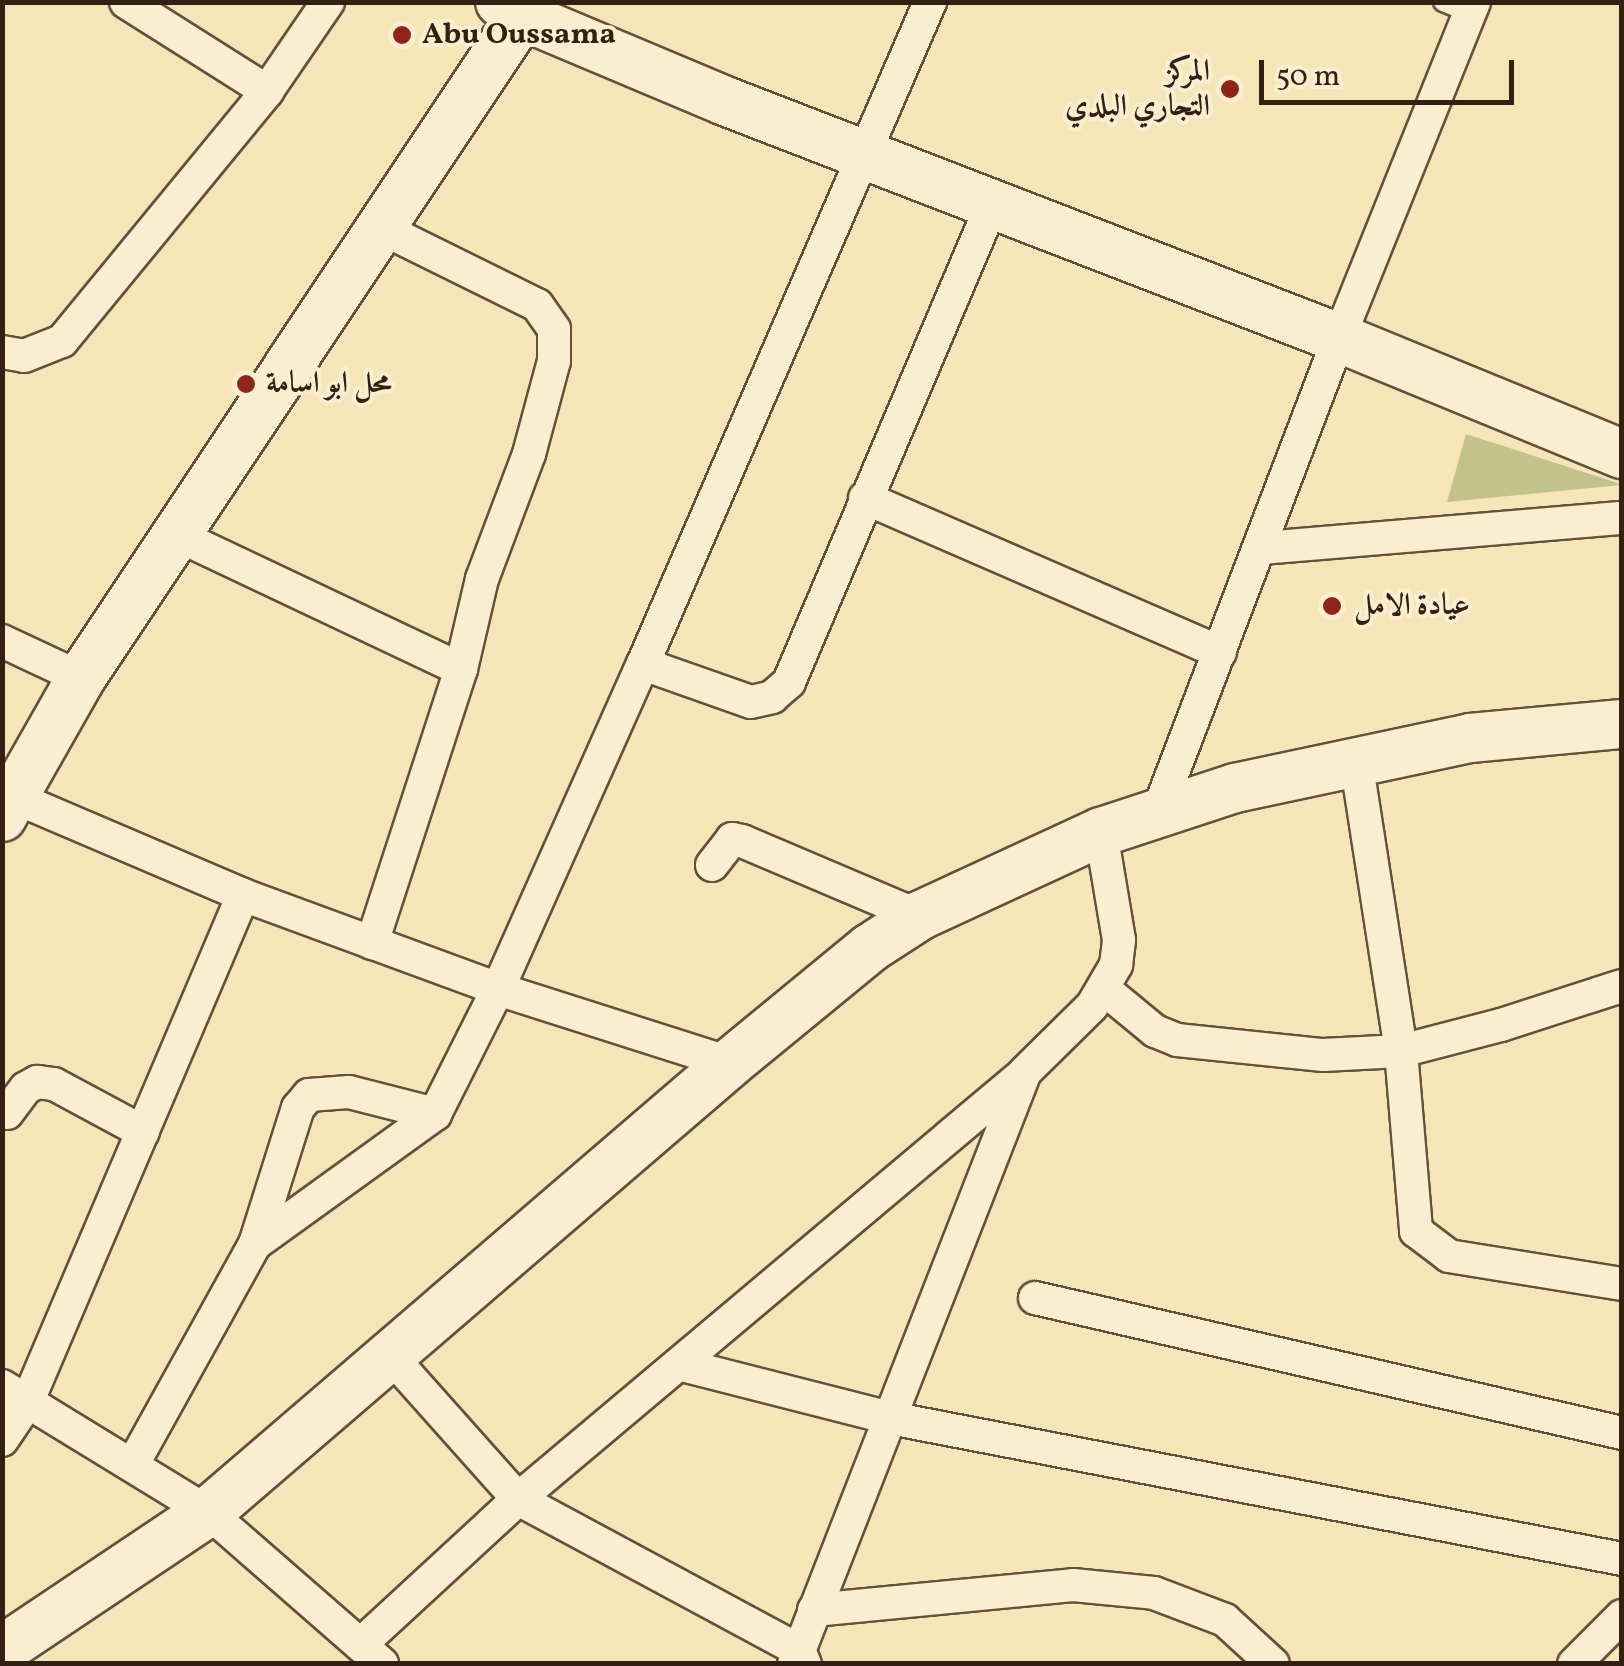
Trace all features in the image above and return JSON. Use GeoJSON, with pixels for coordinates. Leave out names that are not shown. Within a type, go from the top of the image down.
{"type":"FeatureCollection","features":[{"type":"Feature","properties":{"kind":"street"},"geometry":{"type":"LineString","coordinates":[[126,2],[267,92]]}},
{"type":"Feature","properties":{"kind":"street"},"geometry":{"type":"LineString","coordinates":[[2,352],[24,356],[62,341],[267,92],[328,2]]}},
{"type":"Feature","properties":{"kind":"street"},"geometry":{"type":"LineString","coordinates":[[255,1244],[435,1114],[498,989],[643,664],[930,2]]}},
{"type":"Feature","properties":{"kind":"street"},"geometry":{"type":"LineString","coordinates":[[1157,814],[1262,548],[1462,6]]}},
{"type":"Feature","properties":{"kind":"street"},"geometry":{"type":"LineString","coordinates":[[730,1062],[498,989],[9,807],[81,678],[381,228],[518,7],[725,101],[868,152],[1622,454]]}},
{"type":"Feature","properties":{"kind":"street"},"geometry":{"type":"LineString","coordinates":[[643,664],[751,702],[772,697],[789,682],[992,202]]}},
{"type":"Feature","properties":{"kind":"street"},"geometry":{"type":"LineString","coordinates":[[372,943],[462,670],[482,579],[528,454],[554,361],[554,329],[537,305],[381,228]]}},
{"type":"Feature","properties":{"kind":"street"},"geometry":{"type":"LineString","coordinates":[[865,498],[1220,652]]}},
{"type":"Feature","properties":{"kind":"street"},"geometry":{"type":"LineString","coordinates":[[1262,548],[1622,518]]}},
{"type":"Feature","properties":{"kind":"street"},"geometry":{"type":"LineString","coordinates":[[177,535],[462,670]]}},
{"type":"Feature","properties":{"kind":"street"},"geometry":{"type":"LineString","coordinates":[[2,641],[81,678]]}},
{"type":"Feature","properties":{"kind":"street"},"geometry":{"type":"LineString","coordinates":[[2,1650],[208,1512],[730,1062],[870,948],[920,916],[1102,832],[1235,788],[1470,738],[1622,724]]}},
{"type":"Feature","properties":{"kind":"street"},"geometry":{"type":"LineString","coordinates":[[1356,760],[1401,1051],[1416,1231],[1449,1256],[1622,1284]]}},
{"type":"Feature","properties":{"kind":"street"},"geometry":{"type":"LineString","coordinates":[[15,1395],[208,1512],[372,1654],[518,1499],[682,1365],[1069,1033],[1104,989],[1116,965],[1120,940],[1102,832]]}},
{"type":"Feature","properties":{"kind":"street"},"geometry":{"type":"LineString","coordinates":[[712,865],[732,839],[742,841],[920,916]]}},
{"type":"Feature","properties":{"kind":"street"},"geometry":{"type":"LineString","coordinates":[[2,1440],[15,1395],[143,1132],[243,895]]}},
{"type":"Feature","properties":{"kind":"street"},"geometry":{"type":"LineString","coordinates":[[1104,989],[1155,1032],[1176,1040],[1323,1054],[1401,1051],[1622,986]]}},
{"type":"Feature","properties":{"kind":"street"},"geometry":{"type":"LineString","coordinates":[[388,1353],[518,1499],[799,1659],[814,1610],[1025,1072]]}},
{"type":"Feature","properties":{"kind":"street"},"geometry":{"type":"LineString","coordinates":[[8,1112],[26,1088],[37,1082],[54,1084],[143,1132]]}},
{"type":"Feature","properties":{"kind":"street"},"geometry":{"type":"LineString","coordinates":[[133,1464],[255,1244],[298,1108],[309,1096],[349,1092],[435,1114]]}},
{"type":"Feature","properties":{"kind":"street"},"geometry":{"type":"LineString","coordinates":[[1034,1298],[1622,1432]]}},
{"type":"Feature","properties":{"kind":"street"},"geometry":{"type":"LineString","coordinates":[[682,1365],[890,1418],[1622,1560]]}},
{"type":"Feature","properties":{"kind":"street"},"geometry":{"type":"LineString","coordinates":[[814,1610],[1073,1585],[1154,1593],[1224,1620],[1272,1664]]}},
{"type":"Feature","properties":{"kind":"street"},"geometry":{"type":"LineString","coordinates":[[1574,1664],[1622,1616]]}},
{"type":"Feature","properties":{"kind":"green space"},"geometry":{"type":"Polygon","coordinates":[[[1466,434],[1621,484],[1621,485],[1447,502],[1466,434]]]}},
{"type":"Feature","properties":{"kind":"place","name":"Abu Oussama"},"geometry":{"type":"Point","coordinates":[402,35]}},
{"type":"Feature","properties":{"kind":"place","name":"المركز التجاري البلدي"},"geometry":{"type":"Point","coordinates":[1230,89]}},
{"type":"Feature","properties":{"kind":"place","name":"محل ابو اسامة"},"geometry":{"type":"Point","coordinates":[246,384]}},
{"type":"Feature","properties":{"kind":"place","name":"عيادة الامل"},"geometry":{"type":"Point","coordinates":[1332,606]}}]}
